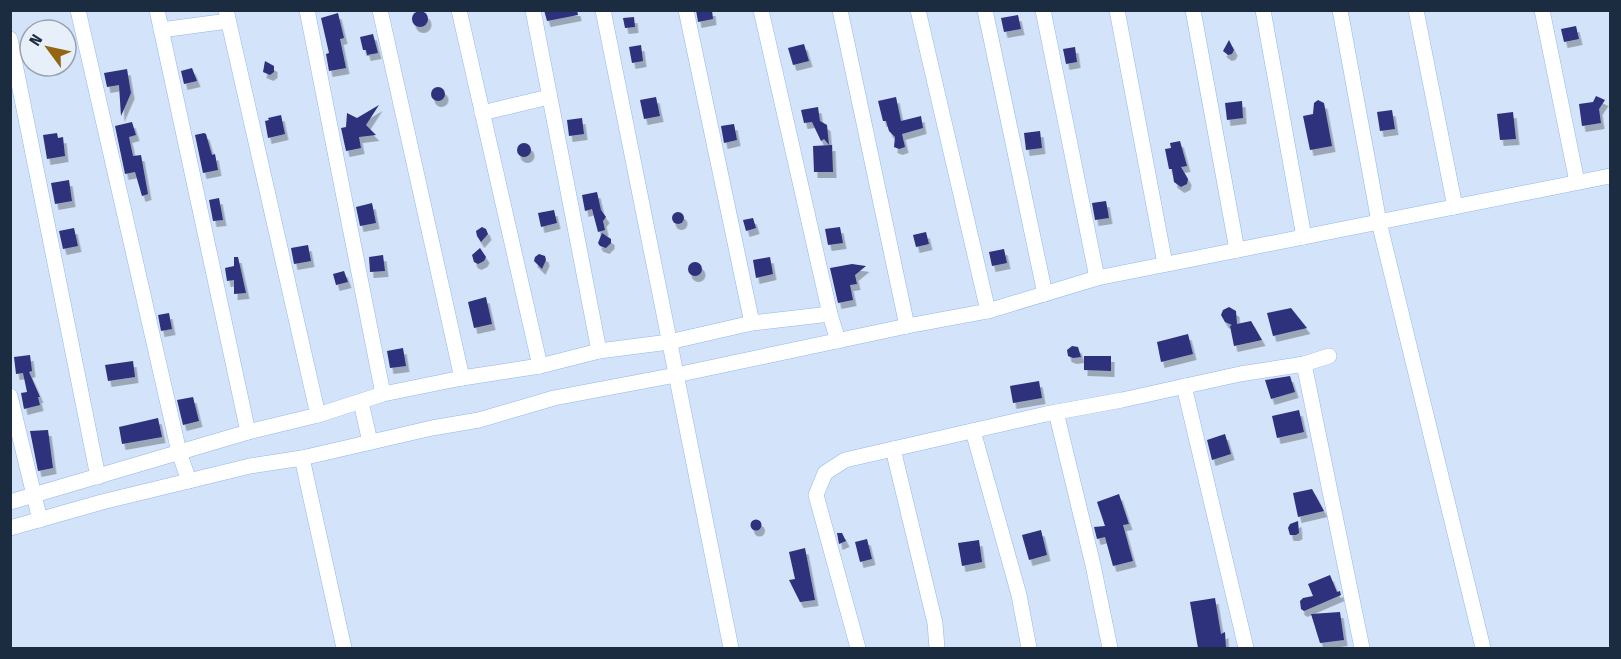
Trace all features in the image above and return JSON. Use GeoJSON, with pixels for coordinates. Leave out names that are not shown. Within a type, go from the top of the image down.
{"type":"FeatureCollection","features":[{"type":"Feature","properties":{"kind":"street"},"geometry":{"type":"LineString","coordinates":[[78,10],[179,452],[189,482]]}},
{"type":"Feature","properties":{"kind":"street"},"geometry":{"type":"LineString","coordinates":[[157,10],[248,432]]}},
{"type":"Feature","properties":{"kind":"street"},"geometry":{"type":"LineString","coordinates":[[307,10],[382,394]]}},
{"type":"Feature","properties":{"kind":"street"},"geometry":{"type":"LineString","coordinates":[[380,10],[462,378]]}},
{"type":"Feature","properties":{"kind":"street"},"geometry":{"type":"LineString","coordinates":[[459,10],[540,366]]}},
{"type":"Feature","properties":{"kind":"street"},"geometry":{"type":"LineString","coordinates":[[533,10],[599,351]]}},
{"type":"Feature","properties":{"kind":"street"},"geometry":{"type":"LineString","coordinates":[[603,10],[731,648]]}},
{"type":"Feature","properties":{"kind":"street"},"geometry":{"type":"LineString","coordinates":[[686,10],[752,323]]}},
{"type":"Feature","properties":{"kind":"street"},"geometry":{"type":"LineString","coordinates":[[761,10],[838,341]]}},
{"type":"Feature","properties":{"kind":"street"},"geometry":{"type":"LineString","coordinates":[[840,10],[907,326]]}},
{"type":"Feature","properties":{"kind":"street"},"geometry":{"type":"LineString","coordinates":[[918,10],[988,311]]}},
{"type":"Feature","properties":{"kind":"street"},"geometry":{"type":"LineString","coordinates":[[985,10],[1045,294]]}},
{"type":"Feature","properties":{"kind":"street"},"geometry":{"type":"LineString","coordinates":[[1043,10],[1097,278]]}},
{"type":"Feature","properties":{"kind":"street"},"geometry":{"type":"LineString","coordinates":[[1117,10],[1165,264]]}},
{"type":"Feature","properties":{"kind":"street"},"geometry":{"type":"LineString","coordinates":[[1193,10],[1237,250]]}},
{"type":"Feature","properties":{"kind":"street"},"geometry":{"type":"LineString","coordinates":[[1263,10],[1304,237]]}},
{"type":"Feature","properties":{"kind":"street"},"geometry":{"type":"LineString","coordinates":[[1340,10],[1379,222],[1483,648]]}},
{"type":"Feature","properties":{"kind":"street"},"geometry":{"type":"LineString","coordinates":[[1416,10],[1455,207]]}},
{"type":"Feature","properties":{"kind":"street"},"geometry":{"type":"LineString","coordinates":[[1542,10],[1577,182]]}},
{"type":"Feature","properties":{"kind":"street"},"geometry":{"type":"LineString","coordinates":[[161,30],[227,16],[318,415]]}},
{"type":"Feature","properties":{"kind":"street"},"geometry":{"type":"LineString","coordinates":[[10,39],[98,477]]}},
{"type":"Feature","properties":{"kind":"street"},"geometry":{"type":"LineString","coordinates":[[482,113],[549,97]]}},
{"type":"Feature","properties":{"kind":"street"},"geometry":{"type":"LineString","coordinates":[[10,528],[250,466],[302,458],[479,420],[554,398],[988,311],[1097,278],[1611,176]]}},
{"type":"Feature","properties":{"kind":"street"},"geometry":{"type":"LineString","coordinates":[[10,502],[248,432],[318,415],[382,394],[540,366],[599,351],[669,342],[752,323],[830,314]]}},
{"type":"Feature","properties":{"kind":"street"},"geometry":{"type":"LineString","coordinates":[[858,648],[816,495],[825,473],[844,460],[1056,412],[1240,374],[1304,364],[1329,356]]}},
{"type":"Feature","properties":{"kind":"street"},"geometry":{"type":"LineString","coordinates":[[1304,364],[1362,648]]}},
{"type":"Feature","properties":{"kind":"street"},"geometry":{"type":"LineString","coordinates":[[1184,386],[1246,648]]}},
{"type":"Feature","properties":{"kind":"street"},"geometry":{"type":"LineString","coordinates":[[10,396],[40,520]]}},
{"type":"Feature","properties":{"kind":"street"},"geometry":{"type":"LineString","coordinates":[[361,402],[370,442]]}},
{"type":"Feature","properties":{"kind":"street"},"geometry":{"type":"LineString","coordinates":[[1056,412],[1093,565],[1110,648]]}},
{"type":"Feature","properties":{"kind":"street"},"geometry":{"type":"LineString","coordinates":[[973,431],[1019,595],[1029,648]]}},
{"type":"Feature","properties":{"kind":"street"},"geometry":{"type":"LineString","coordinates":[[893,449],[935,623],[937,648]]}},
{"type":"Feature","properties":{"kind":"street"},"geometry":{"type":"LineString","coordinates":[[302,458],[344,648]]}},
{"type":"Feature","properties":{"kind":"building"},"geometry":{"type":"Polygon","coordinates":[[[544,10],[577,10],[578,15],[547,21],[544,10]]]}},
{"type":"Feature","properties":{"kind":"building"},"geometry":{"type":"Polygon","coordinates":[[[696,10],[712,10],[713,19],[698,22],[696,10]]]}},
{"type":"Feature","properties":{"kind":"building"},"geometry":{"type":"Polygon","coordinates":[[[420,11],[426,13],[428,19],[426,25],[420,27],[414,25],[412,19],[414,13],[420,11]]]}},
{"type":"Feature","properties":{"kind":"building"},"geometry":{"type":"Polygon","coordinates":[[[338,13],[344,38],[340,39],[346,68],[329,71],[326,54],[329,53],[321,18],[338,13]]]}},
{"type":"Feature","properties":{"kind":"building"},"geometry":{"type":"Polygon","coordinates":[[[1018,15],[1021,29],[1004,32],[1001,18],[1018,15]]]}},
{"type":"Feature","properties":{"kind":"building"},"geometry":{"type":"Polygon","coordinates":[[[634,17],[635,27],[625,28],[623,18],[634,17]]]}},
{"type":"Feature","properties":{"kind":"building"},"geometry":{"type":"Polygon","coordinates":[[[1576,26],[1579,39],[1564,42],[1561,29],[1576,26]]]}},
{"type":"Feature","properties":{"kind":"building"},"geometry":{"type":"Polygon","coordinates":[[[373,34],[378,53],[367,55],[366,50],[363,50],[360,37],[373,34]]]}},
{"type":"Feature","properties":{"kind":"building"},"geometry":{"type":"Polygon","coordinates":[[[1229,40],[1234,50],[1228,55],[1223,51],[1229,40]]]}},
{"type":"Feature","properties":{"kind":"building"},"geometry":{"type":"Polygon","coordinates":[[[804,44],[809,61],[793,65],[788,48],[804,44]]]}},
{"type":"Feature","properties":{"kind":"building"},"geometry":{"type":"Polygon","coordinates":[[[641,45],[643,61],[632,63],[629,47],[641,45]]]}},
{"type":"Feature","properties":{"kind":"building"},"geometry":{"type":"Polygon","coordinates":[[[1075,47],[1077,62],[1066,64],[1063,49],[1075,47]]]}},
{"type":"Feature","properties":{"kind":"building"},"geometry":{"type":"Polygon","coordinates":[[[265,61],[274,66],[274,72],[270,75],[263,72],[265,61]]]}},
{"type":"Feature","properties":{"kind":"building"},"geometry":{"type":"Polygon","coordinates":[[[192,68],[197,81],[184,84],[181,71],[192,68]]]}},
{"type":"Feature","properties":{"kind":"building"},"geometry":{"type":"Polygon","coordinates":[[[127,69],[131,93],[121,116],[119,85],[107,87],[104,73],[127,69]]]}},
{"type":"Feature","properties":{"kind":"building"},"geometry":{"type":"Polygon","coordinates":[[[438,87],[443,89],[445,94],[443,99],[438,101],[433,99],[431,94],[433,89],[438,87]]]}},
{"type":"Feature","properties":{"kind":"building"},"geometry":{"type":"Polygon","coordinates":[[[1596,96],[1605,100],[1599,109],[1601,123],[1582,126],[1579,104],[1593,102],[1596,96]]]}},
{"type":"Feature","properties":{"kind":"building"},"geometry":{"type":"Polygon","coordinates":[[[656,97],[660,116],[644,119],[640,100],[656,97]]]}},
{"type":"Feature","properties":{"kind":"building"},"geometry":{"type":"Polygon","coordinates":[[[896,97],[901,121],[921,116],[923,128],[902,134],[905,147],[899,149],[894,147],[895,137],[889,131],[886,121],[883,121],[878,101],[896,97]]]}},
{"type":"Feature","properties":{"kind":"building"},"geometry":{"type":"Polygon","coordinates":[[[1318,100],[1324,103],[1332,146],[1310,150],[1303,116],[1313,114],[1314,103],[1318,100]]]}},
{"type":"Feature","properties":{"kind":"building"},"geometry":{"type":"Polygon","coordinates":[[[1242,101],[1243,118],[1227,120],[1225,103],[1242,101]]]}},
{"type":"Feature","properties":{"kind":"building"},"geometry":{"type":"Polygon","coordinates":[[[379,105],[366,125],[376,135],[359,137],[361,148],[346,151],[341,128],[346,127],[347,113],[357,118],[379,105]]]}},
{"type":"Feature","properties":{"kind":"building"},"geometry":{"type":"Polygon","coordinates":[[[818,107],[820,121],[827,125],[829,145],[824,139],[821,141],[812,122],[804,123],[801,110],[818,107]]]}},
{"type":"Feature","properties":{"kind":"building"},"geometry":{"type":"Polygon","coordinates":[[[1392,110],[1395,129],[1380,131],[1377,112],[1392,110]]]}},
{"type":"Feature","properties":{"kind":"building"},"geometry":{"type":"Polygon","coordinates":[[[1513,112],[1516,139],[1500,140],[1497,114],[1513,112]]]}},
{"type":"Feature","properties":{"kind":"building"},"geometry":{"type":"Polygon","coordinates":[[[281,115],[285,134],[268,138],[265,121],[281,115]]]}},
{"type":"Feature","properties":{"kind":"building"},"geometry":{"type":"Polygon","coordinates":[[[582,118],[584,134],[569,136],[567,120],[582,118]]]}},
{"type":"Feature","properties":{"kind":"building"},"geometry":{"type":"Polygon","coordinates":[[[132,122],[136,135],[129,137],[133,156],[141,155],[148,194],[142,196],[135,172],[125,174],[115,126],[132,122]]]}},
{"type":"Feature","properties":{"kind":"building"},"geometry":{"type":"Polygon","coordinates":[[[734,124],[737,140],[724,143],[721,126],[734,124]]]}},
{"type":"Feature","properties":{"kind":"building"},"geometry":{"type":"Polygon","coordinates":[[[1040,131],[1042,148],[1026,150],[1024,133],[1040,131]]]}},
{"type":"Feature","properties":{"kind":"building"},"geometry":{"type":"Polygon","coordinates":[[[57,133],[58,138],[63,137],[65,156],[47,159],[43,135],[57,133]]]}},
{"type":"Feature","properties":{"kind":"building"},"geometry":{"type":"Polygon","coordinates":[[[204,133],[212,155],[215,154],[218,170],[203,173],[195,135],[204,133]]]}},
{"type":"Feature","properties":{"kind":"building"},"geometry":{"type":"Polygon","coordinates":[[[1180,141],[1187,166],[1181,167],[1188,179],[1187,184],[1181,187],[1174,182],[1165,149],[1171,148],[1170,143],[1180,141]]]}},
{"type":"Feature","properties":{"kind":"building"},"geometry":{"type":"Polygon","coordinates":[[[524,143],[529,145],[531,150],[529,155],[524,157],[519,155],[517,150],[519,145],[524,143]]]}},
{"type":"Feature","properties":{"kind":"building"},"geometry":{"type":"Polygon","coordinates":[[[832,145],[833,172],[814,172],[813,146],[832,145]]]}},
{"type":"Feature","properties":{"kind":"building"},"geometry":{"type":"Polygon","coordinates":[[[69,180],[72,201],[55,204],[51,183],[69,180]]]}},
{"type":"Feature","properties":{"kind":"building"},"geometry":{"type":"Polygon","coordinates":[[[597,192],[601,210],[606,217],[603,221],[605,230],[598,232],[592,209],[585,211],[582,195],[597,192]]]}},
{"type":"Feature","properties":{"kind":"building"},"geometry":{"type":"Polygon","coordinates":[[[219,198],[223,220],[213,221],[209,200],[219,198]]]}},
{"type":"Feature","properties":{"kind":"building"},"geometry":{"type":"Polygon","coordinates":[[[1106,201],[1109,218],[1095,220],[1092,203],[1106,201]]]}},
{"type":"Feature","properties":{"kind":"building"},"geometry":{"type":"Polygon","coordinates":[[[372,203],[376,223],[360,226],[356,207],[372,203]]]}},
{"type":"Feature","properties":{"kind":"building"},"geometry":{"type":"Polygon","coordinates":[[[554,210],[557,223],[541,227],[538,213],[554,210]]]}},
{"type":"Feature","properties":{"kind":"building"},"geometry":{"type":"Polygon","coordinates":[[[680,212],[684,218],[680,224],[676,224],[672,216],[680,212]]]}},
{"type":"Feature","properties":{"kind":"building"},"geometry":{"type":"Polygon","coordinates":[[[753,218],[756,228],[746,231],[743,220],[753,218]]]}},
{"type":"Feature","properties":{"kind":"building"},"geometry":{"type":"Polygon","coordinates":[[[482,227],[488,234],[481,242],[476,231],[482,227]]]}},
{"type":"Feature","properties":{"kind":"building"},"geometry":{"type":"Polygon","coordinates":[[[840,227],[843,243],[828,245],[825,229],[840,227]]]}},
{"type":"Feature","properties":{"kind":"building"},"geometry":{"type":"Polygon","coordinates":[[[74,228],[78,246],[63,249],[59,231],[74,228]]]}},
{"type":"Feature","properties":{"kind":"building"},"geometry":{"type":"Polygon","coordinates":[[[926,232],[929,244],[916,247],[913,235],[926,232]]]}},
{"type":"Feature","properties":{"kind":"building"},"geometry":{"type":"Polygon","coordinates":[[[602,233],[611,239],[611,243],[606,248],[598,243],[602,233]]]}},
{"type":"Feature","properties":{"kind":"building"},"geometry":{"type":"Polygon","coordinates":[[[308,245],[311,261],[294,264],[291,248],[308,245]]]}},
{"type":"Feature","properties":{"kind":"building"},"geometry":{"type":"Polygon","coordinates":[[[480,248],[486,257],[478,264],[474,262],[472,255],[480,248]]]}},
{"type":"Feature","properties":{"kind":"building"},"geometry":{"type":"Polygon","coordinates":[[[1004,249],[1007,263],[992,266],[989,252],[1004,249]]]}},
{"type":"Feature","properties":{"kind":"building"},"geometry":{"type":"Polygon","coordinates":[[[539,254],[545,256],[546,260],[542,269],[534,261],[539,254]]]}},
{"type":"Feature","properties":{"kind":"building"},"geometry":{"type":"Polygon","coordinates":[[[383,255],[385,271],[370,272],[369,257],[383,255]]]}},
{"type":"Feature","properties":{"kind":"building"},"geometry":{"type":"Polygon","coordinates":[[[234,257],[238,257],[246,293],[234,294],[234,280],[227,281],[225,268],[234,266],[234,257]]]}},
{"type":"Feature","properties":{"kind":"building"},"geometry":{"type":"Polygon","coordinates":[[[770,257],[773,274],[756,278],[753,260],[770,257]]]}},
{"type":"Feature","properties":{"kind":"building"},"geometry":{"type":"Polygon","coordinates":[[[695,262],[700,264],[702,269],[700,274],[695,276],[690,274],[688,269],[690,264],[695,262]]]}},
{"type":"Feature","properties":{"kind":"building"},"geometry":{"type":"Polygon","coordinates":[[[852,264],[866,266],[855,275],[857,284],[850,285],[853,300],[838,303],[830,268],[852,264]]]}},
{"type":"Feature","properties":{"kind":"building"},"geometry":{"type":"Polygon","coordinates":[[[344,271],[348,282],[336,285],[333,274],[344,271]]]}},
{"type":"Feature","properties":{"kind":"building"},"geometry":{"type":"Polygon","coordinates":[[[486,297],[492,324],[474,328],[468,302],[486,297]]]}},
{"type":"Feature","properties":{"kind":"building"},"geometry":{"type":"Polygon","coordinates":[[[1229,307],[1236,311],[1237,324],[1251,321],[1262,340],[1234,346],[1230,326],[1232,325],[1225,322],[1221,315],[1223,310],[1229,307]]]}},
{"type":"Feature","properties":{"kind":"building"},"geometry":{"type":"Polygon","coordinates":[[[1291,308],[1307,328],[1273,336],[1267,313],[1291,308]]]}},
{"type":"Feature","properties":{"kind":"building"},"geometry":{"type":"Polygon","coordinates":[[[169,313],[172,329],[161,331],[158,315],[169,313]]]}},
{"type":"Feature","properties":{"kind":"building"},"geometry":{"type":"Polygon","coordinates":[[[1188,334],[1193,354],[1161,362],[1157,342],[1188,334]]]}},
{"type":"Feature","properties":{"kind":"building"},"geometry":{"type":"Polygon","coordinates":[[[1072,346],[1078,347],[1081,357],[1068,356],[1067,350],[1072,346]]]}},
{"type":"Feature","properties":{"kind":"building"},"geometry":{"type":"Polygon","coordinates":[[[403,348],[406,366],[390,368],[387,351],[403,348]]]}},
{"type":"Feature","properties":{"kind":"building"},"geometry":{"type":"Polygon","coordinates":[[[30,355],[32,371],[29,372],[40,397],[38,397],[40,405],[24,409],[21,393],[27,392],[23,373],[16,374],[14,357],[30,355]]]}},
{"type":"Feature","properties":{"kind":"building"},"geometry":{"type":"Polygon","coordinates":[[[1084,356],[1111,356],[1111,371],[1084,370],[1084,356]]]}},
{"type":"Feature","properties":{"kind":"building"},"geometry":{"type":"Polygon","coordinates":[[[133,361],[135,377],[108,381],[105,365],[133,361]]]}},
{"type":"Feature","properties":{"kind":"building"},"geometry":{"type":"Polygon","coordinates":[[[1290,376],[1295,392],[1271,399],[1265,380],[1290,376]]]}},
{"type":"Feature","properties":{"kind":"building"},"geometry":{"type":"Polygon","coordinates":[[[1039,381],[1042,398],[1013,403],[1010,386],[1039,381]]]}},
{"type":"Feature","properties":{"kind":"building"},"geometry":{"type":"Polygon","coordinates":[[[193,397],[199,421],[183,425],[177,400],[193,397]]]}},
{"type":"Feature","properties":{"kind":"building"},"geometry":{"type":"Polygon","coordinates":[[[1299,410],[1304,432],[1277,438],[1272,416],[1299,410]]]}},
{"type":"Feature","properties":{"kind":"building"},"geometry":{"type":"Polygon","coordinates":[[[158,418],[162,437],[122,444],[119,427],[158,418]]]}},
{"type":"Feature","properties":{"kind":"building"},"geometry":{"type":"Polygon","coordinates":[[[48,430],[53,468],[38,471],[30,431],[48,430]]]}},
{"type":"Feature","properties":{"kind":"building"},"geometry":{"type":"Polygon","coordinates":[[[1225,434],[1231,454],[1212,460],[1207,440],[1225,434]]]}},
{"type":"Feature","properties":{"kind":"building"},"geometry":{"type":"Polygon","coordinates":[[[1312,489],[1324,511],[1298,517],[1293,493],[1312,489]]]}},
{"type":"Feature","properties":{"kind":"building"},"geometry":{"type":"Polygon","coordinates":[[[1119,494],[1129,524],[1123,525],[1133,561],[1113,566],[1105,537],[1097,539],[1094,527],[1105,526],[1097,502],[1119,494]]]}},
{"type":"Feature","properties":{"kind":"building"},"geometry":{"type":"Polygon","coordinates":[[[756,519],[762,525],[756,531],[750,525],[756,519]]]}},
{"type":"Feature","properties":{"kind":"building"},"geometry":{"type":"Polygon","coordinates":[[[1298,521],[1299,533],[1290,535],[1288,528],[1290,524],[1298,521]]]}},
{"type":"Feature","properties":{"kind":"building"},"geometry":{"type":"Polygon","coordinates":[[[1041,530],[1047,555],[1029,560],[1022,535],[1041,530]]]}},
{"type":"Feature","properties":{"kind":"building"},"geometry":{"type":"Polygon","coordinates":[[[837,533],[842,533],[846,541],[839,544],[837,533]]]}},
{"type":"Feature","properties":{"kind":"building"},"geometry":{"type":"Polygon","coordinates":[[[867,539],[872,559],[860,562],[855,542],[867,539]]]}},
{"type":"Feature","properties":{"kind":"building"},"geometry":{"type":"Polygon","coordinates":[[[979,540],[982,562],[962,566],[958,543],[979,540]]]}},
{"type":"Feature","properties":{"kind":"building"},"geometry":{"type":"Polygon","coordinates":[[[805,548],[815,600],[800,602],[789,580],[795,579],[789,552],[805,548]]]}},
{"type":"Feature","properties":{"kind":"building"},"geometry":{"type":"Polygon","coordinates":[[[1330,575],[1337,592],[1340,591],[1341,595],[1304,611],[1301,609],[1300,601],[1313,596],[1308,584],[1330,575]]]}},
{"type":"Feature","properties":{"kind":"building"},"geometry":{"type":"Polygon","coordinates":[[[1215,598],[1221,634],[1225,632],[1226,648],[1198,648],[1190,602],[1215,598]]]}},
{"type":"Feature","properties":{"kind":"building"},"geometry":{"type":"Polygon","coordinates":[[[1340,612],[1344,640],[1320,643],[1311,614],[1340,612]]]}}]}
